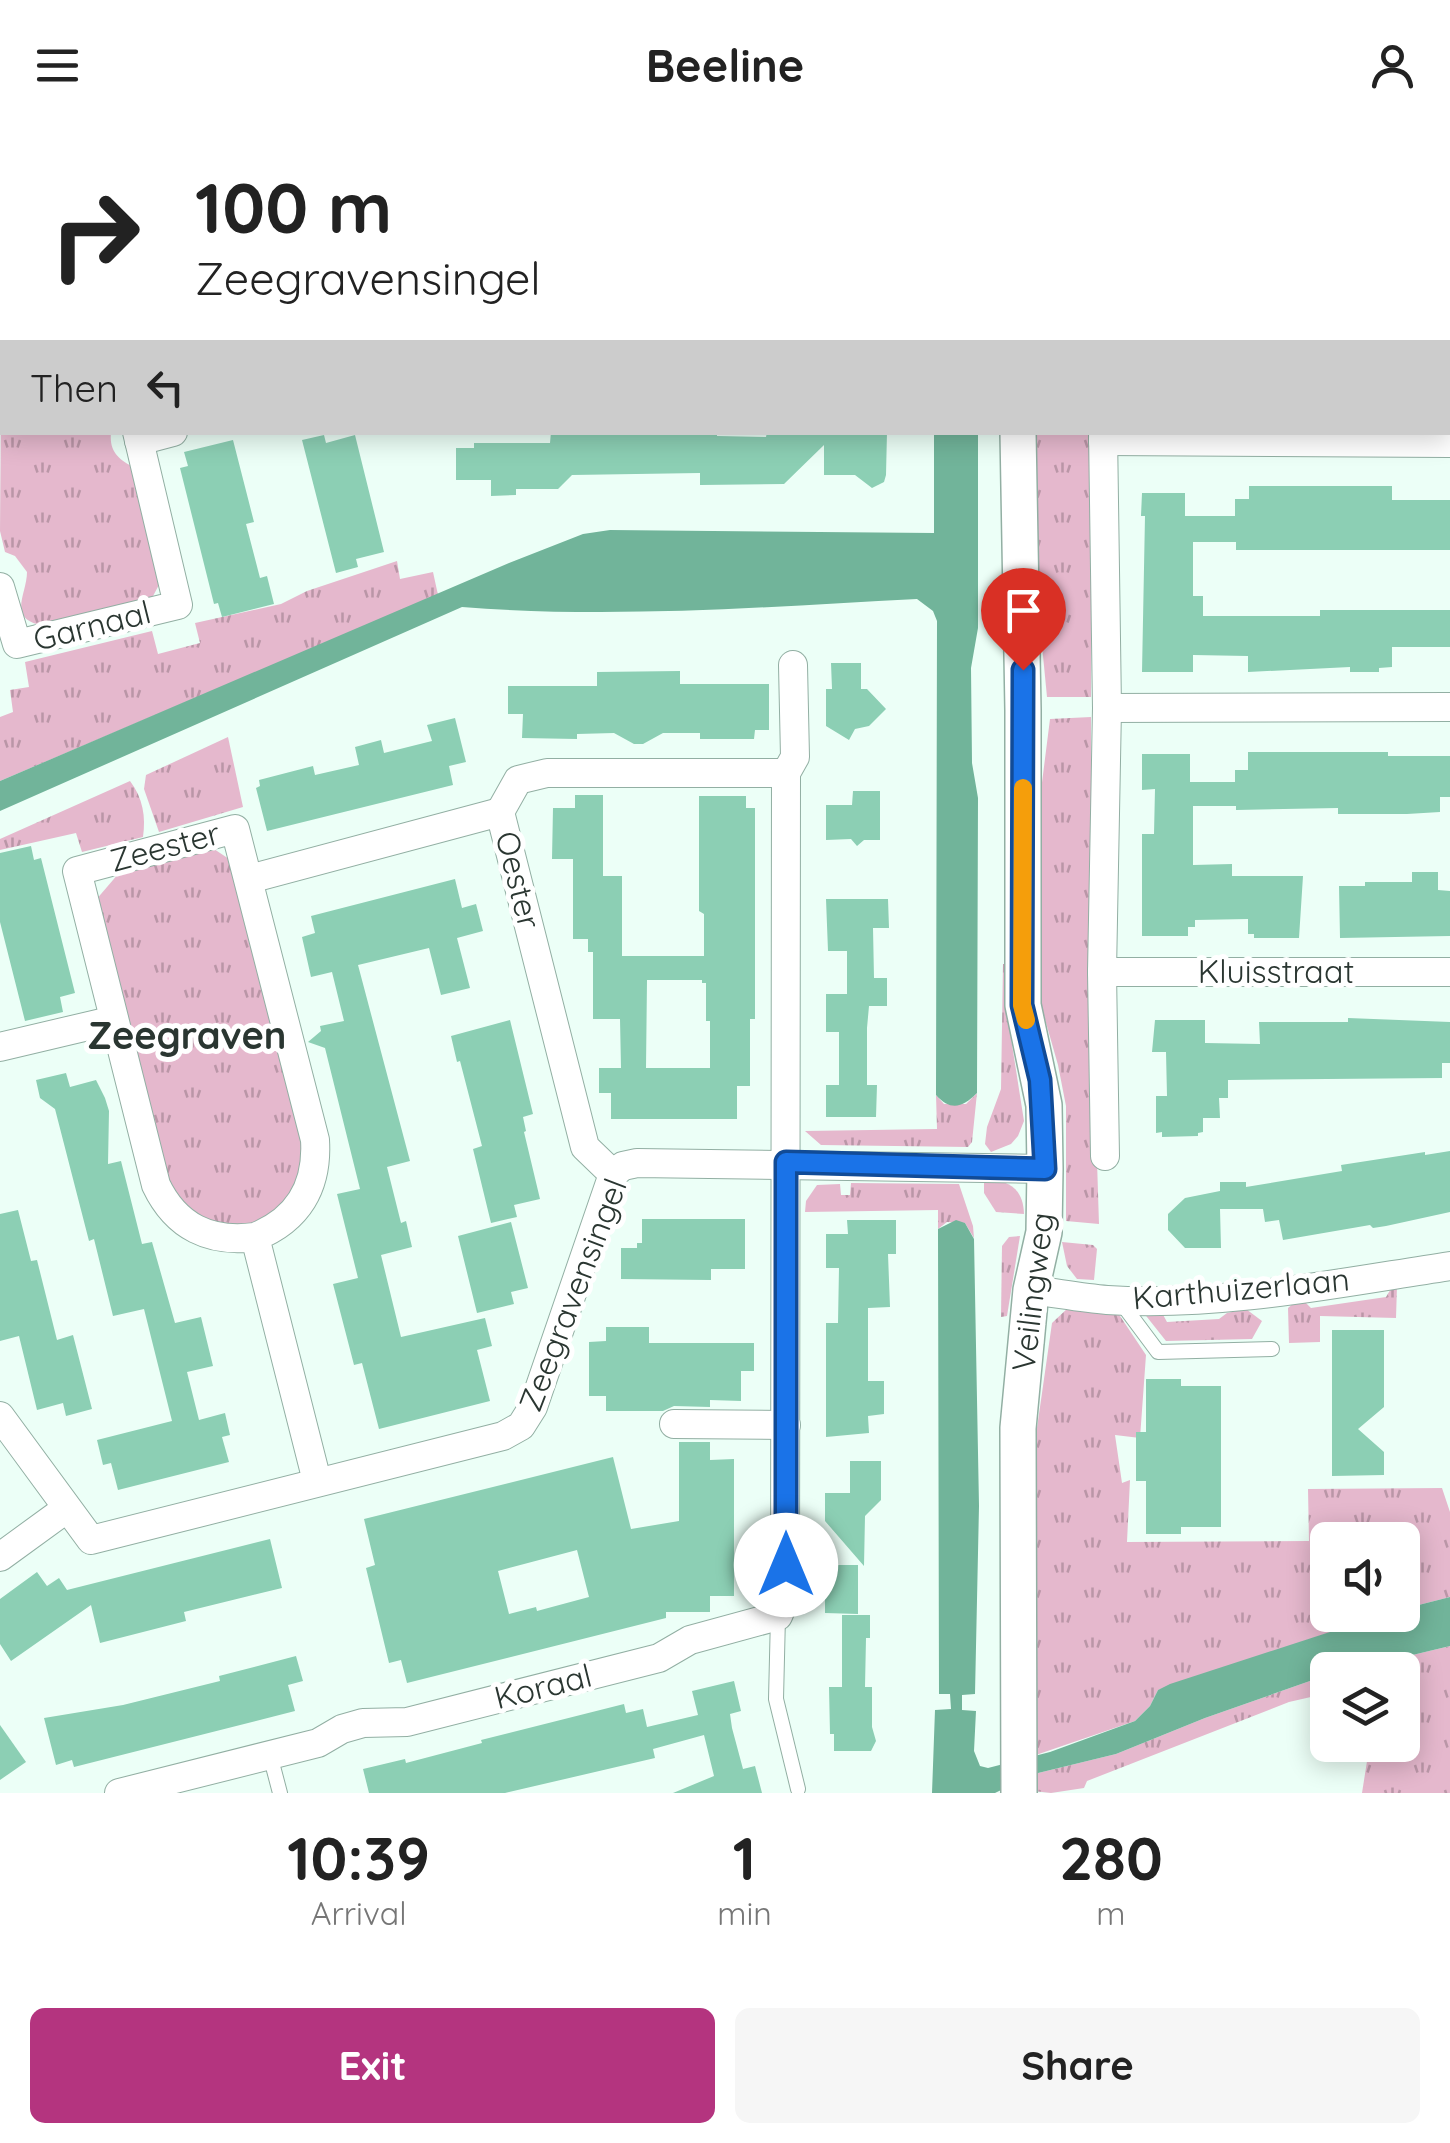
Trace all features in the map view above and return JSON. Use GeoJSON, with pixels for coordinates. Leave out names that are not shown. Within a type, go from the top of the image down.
{"type":"FeatureCollection","features":[{"type":"Feature","properties":{"kind":"street","name":"Veilingweg"},"geometry":{"type":"LineString","coordinates":[[1018,435],[1024,710],[1022,1005],[1042,1092],[1045,1169],[1044,1232],[1031,1290],[1018,1428],[1018,1793]]}},
{"type":"Feature","properties":{"kind":"street","name":"Garnaal"},"geometry":{"type":"LineString","coordinates":[[0,587],[16,644],[178,605],[138,437]]}},
{"type":"Feature","properties":{"kind":"street"},"geometry":{"type":"LineString","coordinates":[[1105,1156],[1102,972],[1107,708],[1103,437],[1450,442]]}},
{"type":"Feature","properties":{"kind":"street"},"geometry":{"type":"LineString","coordinates":[[778,1616],[786,1600],[786,773],[796,756],[794,665]]}},
{"type":"Feature","properties":{"kind":"street"},"geometry":{"type":"LineString","coordinates":[[1107,708],[1450,707]]}},
{"type":"Feature","properties":{"kind":"street","name":"Oester"},"geometry":{"type":"LineString","coordinates":[[613,1174],[585,1147],[500,812],[518,780],[547,773],[786,773]]}},
{"type":"Feature","properties":{"kind":"street","name":"Zeester"},"geometry":{"type":"LineString","coordinates":[[249,879],[500,812]]}},
{"type":"Feature","properties":{"kind":"street","name":"Zeester"},"geometry":{"type":"LineString","coordinates":[[235,829],[314,1140],[316,1158],[308,1193],[285,1222],[255,1237],[236,1240],[202,1234],[174,1214],[156,1185],[114,1020],[77,870],[235,829]]}},
{"type":"Feature","properties":{"kind":"street","name":"Kluisstraat"},"geometry":{"type":"LineString","coordinates":[[1102,972],[1450,972]]}},
{"type":"Feature","properties":{"kind":"street"},"geometry":{"type":"LineString","coordinates":[[0,1047],[114,1020]]}},
{"type":"Feature","properties":{"kind":"street","name":"Zeegravensingel"},"geometry":{"type":"LineString","coordinates":[[0,1416],[91,1540],[504,1436],[521,1426],[534,1407],[613,1174],[624,1166],[786,1162],[1045,1169]]}},
{"type":"Feature","properties":{"kind":"street"},"geometry":{"type":"LineString","coordinates":[[255,1237],[317,1481]]}},
{"type":"Feature","properties":{"kind":"street","name":"Karthuizerlaan"},"geometry":{"type":"LineString","coordinates":[[1031,1290],[1120,1300],[1273,1293],[1450,1266]]}},
{"type":"Feature","properties":{"kind":"street"},"geometry":{"type":"LineString","coordinates":[[674,1424],[786,1425]]}},
{"type":"Feature","properties":{"kind":"street"},"geometry":{"type":"LineString","coordinates":[[0,1557],[66,1509]]}},
{"type":"Feature","properties":{"kind":"street","name":"Koraal"},"geometry":{"type":"LineString","coordinates":[[118,1793],[318,1743],[342,1729],[363,1723],[407,1722],[658,1658],[690,1640],[778,1616]]}},
{"type":"Feature","properties":{"kind":"lane"},"geometry":{"type":"LineString","coordinates":[[1120,1300],[1158,1352],[1272,1348]]}},
{"type":"Feature","properties":{"kind":"lane"},"geometry":{"type":"LineString","coordinates":[[778,1616],[776,1699],[798,1788]]}},
{"type":"Feature","properties":{"kind":"lane"},"geometry":{"type":"LineString","coordinates":[[270,1755],[280,1793]]}},
{"type":"Feature","properties":{"kind":"green space"},"geometry":{"type":"Polygon","coordinates":[[[1,435],[111,435],[116,455],[135,468],[161,581],[152,598],[41,625],[31,622],[24,617],[21,604],[27,572],[15,556],[5,552],[0,531],[1,435]]]}},
{"type":"Feature","properties":{"kind":"green space"},"geometry":{"type":"Polygon","coordinates":[[[1031,435],[1092,435],[1091,697],[1047,697],[1035,573],[1031,435]]]}},
{"type":"Feature","properties":{"kind":"green space"},"geometry":{"type":"Polygon","coordinates":[[[397,561],[400,579],[433,572],[438,595],[0,781],[0,717],[13,712],[10,690],[29,687],[25,662],[152,631],[158,654],[200,643],[195,623],[281,604],[307,591],[397,561]]]}},
{"type":"Feature","properties":{"kind":"green space"},"geometry":{"type":"Polygon","coordinates":[[[1091,717],[1091,969],[1099,1224],[1066,1221],[1066,1106],[1039,998],[1034,846],[1050,719],[1091,717]]]}},
{"type":"Feature","properties":{"kind":"green space"},"geometry":{"type":"Polygon","coordinates":[[[228,737],[243,807],[159,832],[144,789],[146,775],[228,737]]]}},
{"type":"Feature","properties":{"kind":"green space"},"geometry":{"type":"Polygon","coordinates":[[[130,781],[142,808],[143,837],[82,852],[76,833],[0,850],[0,839],[130,781]]]}},
{"type":"Feature","properties":{"kind":"green space"},"geometry":{"type":"Polygon","coordinates":[[[208,845],[235,863],[304,1138],[300,1186],[265,1224],[221,1229],[173,1198],[95,901],[125,866],[208,845]]]}},
{"type":"Feature","properties":{"kind":"green space"},"geometry":{"type":"Polygon","coordinates":[[[1003,964],[1007,964],[1010,1032],[1024,1121],[1011,1144],[991,1152],[985,1144],[1001,1089],[1003,964]]]}},
{"type":"Feature","properties":{"kind":"green space"},"geometry":{"type":"Polygon","coordinates":[[[977,1093],[972,1142],[968,1147],[821,1145],[805,1131],[937,1129],[936,1095],[944,1104],[966,1104],[977,1093]]]}},
{"type":"Feature","properties":{"kind":"green space"},"geometry":{"type":"Polygon","coordinates":[[[984,1178],[1013,1187],[1021,1197],[1024,1214],[996,1212],[984,1193],[984,1178]]]}},
{"type":"Feature","properties":{"kind":"green space"},"geometry":{"type":"Polygon","coordinates":[[[851,1183],[959,1184],[974,1238],[965,1223],[947,1222],[938,1229],[938,1210],[805,1212],[806,1201],[817,1185],[840,1184],[841,1195],[850,1195],[851,1183]]]}},
{"type":"Feature","properties":{"kind":"green space"},"geometry":{"type":"Polygon","coordinates":[[[1020,1236],[1007,1316],[1001,1317],[1002,1246],[1009,1237],[1020,1236]]]}},
{"type":"Feature","properties":{"kind":"green space"},"geometry":{"type":"Polygon","coordinates":[[[1062,1242],[1093,1245],[1097,1249],[1094,1280],[1077,1279],[1067,1266],[1062,1242]]]}},
{"type":"Feature","properties":{"kind":"green space"},"geometry":{"type":"Polygon","coordinates":[[[1397,1286],[1396,1318],[1320,1316],[1320,1342],[1289,1343],[1288,1308],[1295,1302],[1304,1301],[1311,1308],[1386,1297],[1397,1286]]]}},
{"type":"Feature","properties":{"kind":"green space"},"geometry":{"type":"Polygon","coordinates":[[[1069,1307],[1116,1310],[1146,1355],[1140,1438],[1115,1435],[1122,1483],[1130,1480],[1127,1542],[1309,1541],[1308,1489],[1442,1488],[1450,1512],[1450,1597],[1420,1605],[1420,1522],[1310,1522],[1310,1632],[1331,1632],[1158,1690],[1150,1706],[1135,1721],[1033,1756],[1036,1435],[1052,1323],[1069,1307]]]}},
{"type":"Feature","properties":{"kind":"green space"},"geometry":{"type":"Polygon","coordinates":[[[1246,1309],[1262,1321],[1252,1339],[1166,1341],[1143,1312],[1161,1311],[1167,1322],[1219,1319],[1246,1309]]]}},
{"type":"Feature","properties":{"kind":"green space"},"geometry":{"type":"Polygon","coordinates":[[[1450,1646],[1450,1793],[1362,1793],[1367,1762],[1420,1762],[1420,1653],[1450,1646]]]}},
{"type":"Feature","properties":{"kind":"green space"},"geometry":{"type":"Polygon","coordinates":[[[1310,1681],[1310,1697],[1087,1781],[1084,1788],[1051,1793],[1033,1791],[1034,1774],[1116,1754],[1310,1681]]]}},
{"type":"Feature","properties":{"kind":"shaded area"},"geometry":{"type":"Polygon","coordinates":[[[934,435],[978,435],[978,628],[971,668],[972,763],[978,798],[977,1093],[962,1104],[952,1106],[936,1095],[937,621],[933,611],[917,599],[633,612],[462,607],[0,811],[0,781],[583,534],[610,530],[934,533],[934,435]]]}},
{"type":"Feature","properties":{"kind":"shaded area"},"geometry":{"type":"Polygon","coordinates":[[[956,1220],[965,1223],[974,1239],[979,1506],[975,1694],[962,1695],[962,1710],[976,1711],[974,1751],[980,1766],[988,1768],[1050,1752],[1135,1721],[1150,1706],[1158,1690],[1170,1684],[1330,1632],[1420,1632],[1420,1605],[1450,1597],[1450,1646],[1420,1653],[1310,1652],[1310,1681],[1116,1754],[1034,1774],[995,1793],[932,1793],[935,1710],[951,1709],[950,1694],[939,1694],[938,1229],[956,1220]]]}},
{"type":"Feature","properties":{"kind":"building"},"geometry":{"type":"Polygon","coordinates":[[[324,435],[326,443],[355,435],[384,552],[356,559],[358,567],[336,573],[302,440],[324,435]]]}},
{"type":"Feature","properties":{"kind":"building"},"geometry":{"type":"Polygon","coordinates":[[[551,435],[887,435],[886,475],[884,482],[872,488],[855,475],[824,475],[824,445],[784,484],[700,485],[700,473],[572,475],[558,489],[516,489],[516,495],[491,496],[491,480],[456,480],[456,448],[474,448],[474,443],[550,443],[551,435]]]}},
{"type":"Feature","properties":{"kind":"building"},"geometry":{"type":"Polygon","coordinates":[[[233,440],[254,522],[246,524],[260,578],[267,576],[274,604],[222,617],[218,603],[214,604],[180,468],[188,466],[184,452],[233,440]]]}},
{"type":"Feature","properties":{"kind":"building"},"geometry":{"type":"Polygon","coordinates":[[[1249,486],[1392,486],[1392,500],[1450,500],[1450,550],[1236,550],[1236,542],[1193,542],[1193,596],[1203,596],[1203,616],[1320,616],[1320,610],[1450,610],[1450,647],[1392,647],[1392,667],[1379,668],[1379,672],[1350,672],[1350,667],[1248,672],[1248,656],[1193,655],[1193,672],[1142,672],[1142,493],[1185,493],[1185,516],[1235,516],[1235,499],[1249,499],[1249,486]]]}},
{"type":"Feature","properties":{"kind":"building"},"geometry":{"type":"Polygon","coordinates":[[[831,663],[861,663],[861,689],[867,689],[886,709],[869,726],[855,729],[849,740],[826,726],[826,689],[832,689],[831,663]]]}},
{"type":"Feature","properties":{"kind":"building"},"geometry":{"type":"Polygon","coordinates":[[[680,671],[680,684],[769,684],[769,730],[755,730],[754,739],[700,739],[700,733],[663,733],[643,744],[634,744],[614,733],[577,734],[577,739],[522,738],[523,714],[508,714],[508,686],[597,686],[597,672],[680,671]]]}},
{"type":"Feature","properties":{"kind":"building"},"geometry":{"type":"Polygon","coordinates":[[[455,718],[466,762],[449,766],[453,785],[267,831],[256,788],[260,786],[259,780],[313,766],[315,775],[359,765],[355,747],[381,740],[384,753],[432,741],[427,725],[455,718]]]}},
{"type":"Feature","properties":{"kind":"building"},"geometry":{"type":"Polygon","coordinates":[[[1248,752],[1450,756],[1450,797],[1440,797],[1440,812],[1407,814],[1338,814],[1338,808],[1236,810],[1236,806],[1193,806],[1193,865],[1232,864],[1232,876],[1303,876],[1299,938],[1254,938],[1254,934],[1248,934],[1248,919],[1195,920],[1195,927],[1188,927],[1188,936],[1142,936],[1142,834],[1154,834],[1155,789],[1142,790],[1142,754],[1190,754],[1190,782],[1235,782],[1235,770],[1248,770],[1248,752]]]}},
{"type":"Feature","properties":{"kind":"building"},"geometry":{"type":"Polygon","coordinates":[[[853,791],[880,791],[880,840],[864,840],[857,846],[851,839],[826,840],[826,805],[852,805],[853,791]]]}},
{"type":"Feature","properties":{"kind":"building"},"geometry":{"type":"Polygon","coordinates":[[[575,795],[603,795],[603,876],[622,876],[622,956],[704,956],[704,914],[699,911],[699,796],[746,796],[746,808],[755,808],[755,1019],[750,1019],[750,1086],[737,1086],[737,1119],[611,1119],[611,1093],[599,1093],[599,1068],[621,1068],[620,1019],[593,1019],[593,952],[588,952],[588,939],[573,939],[573,859],[552,859],[553,808],[575,808],[575,795]],[[647,980],[646,1068],[710,1068],[710,1021],[706,1021],[706,983],[647,980]]]}},
{"type":"Feature","properties":{"kind":"building"},"geometry":{"type":"Polygon","coordinates":[[[31,846],[34,860],[41,858],[75,993],[60,997],[63,1012],[25,1021],[0,922],[0,853],[31,846]]]}},
{"type":"Feature","properties":{"kind":"building"},"geometry":{"type":"Polygon","coordinates":[[[1412,872],[1438,872],[1438,890],[1450,891],[1450,936],[1340,938],[1339,886],[1412,882],[1412,872]]]}},
{"type":"Feature","properties":{"kind":"building"},"geometry":{"type":"Polygon","coordinates":[[[455,879],[462,908],[476,904],[483,931],[457,938],[470,988],[441,995],[429,948],[358,965],[410,1161],[387,1167],[401,1223],[406,1221],[412,1247],[381,1255],[401,1337],[485,1318],[492,1346],[477,1350],[490,1401],[379,1429],[362,1363],[354,1365],[333,1284],[358,1278],[337,1194],[360,1189],[325,1048],[308,1042],[321,1031],[320,1026],[344,1021],[332,972],[311,977],[302,937],[315,933],[311,916],[455,879]]]}},
{"type":"Feature","properties":{"kind":"building"},"geometry":{"type":"Polygon","coordinates":[[[826,899],[888,899],[889,928],[873,928],[874,978],[887,978],[887,1006],[869,1006],[867,1028],[867,1085],[877,1085],[876,1117],[826,1117],[826,1085],[839,1085],[839,1032],[826,1032],[826,994],[847,994],[847,951],[828,951],[826,899]]]}},
{"type":"Feature","properties":{"kind":"building"},"geometry":{"type":"Polygon","coordinates":[[[1348,1018],[1450,1022],[1450,1063],[1442,1063],[1442,1078],[1228,1080],[1228,1098],[1219,1098],[1220,1118],[1203,1118],[1203,1132],[1198,1136],[1162,1137],[1162,1132],[1156,1133],[1156,1096],[1167,1096],[1166,1052],[1152,1052],[1155,1020],[1205,1020],[1205,1043],[1260,1044],[1259,1022],[1348,1022],[1348,1018]]]}},
{"type":"Feature","properties":{"kind":"building"},"geometry":{"type":"Polygon","coordinates":[[[510,1020],[533,1114],[523,1117],[524,1132],[540,1199],[514,1205],[517,1217],[491,1223],[473,1149],[482,1146],[451,1036],[510,1020]]]}},
{"type":"Feature","properties":{"kind":"building"},"geometry":{"type":"Polygon","coordinates":[[[66,1073],[70,1087],[96,1080],[105,1098],[109,1111],[108,1164],[121,1161],[142,1244],[152,1242],[175,1323],[201,1317],[213,1366],[187,1372],[199,1420],[225,1413],[230,1435],[222,1437],[229,1462],[118,1490],[111,1463],[103,1465],[97,1440],[172,1421],[144,1309],[113,1316],[55,1109],[40,1098],[36,1080],[66,1073]]]}},
{"type":"Feature","properties":{"kind":"building"},"geometry":{"type":"Polygon","coordinates":[[[1450,1151],[1450,1212],[1386,1226],[1370,1225],[1283,1240],[1279,1220],[1265,1222],[1263,1209],[1220,1209],[1221,1248],[1185,1248],[1168,1230],[1168,1214],[1185,1198],[1220,1191],[1220,1182],[1246,1182],[1246,1187],[1342,1171],[1341,1165],[1450,1151]]]}},
{"type":"Feature","properties":{"kind":"building"},"geometry":{"type":"Polygon","coordinates":[[[18,1210],[31,1261],[37,1260],[57,1340],[73,1335],[92,1409],[66,1416],[63,1403],[37,1410],[19,1336],[0,1341],[0,1214],[18,1210]]]}},
{"type":"Feature","properties":{"kind":"building"},"geometry":{"type":"Polygon","coordinates":[[[642,1219],[745,1219],[745,1269],[711,1269],[711,1280],[621,1279],[621,1248],[637,1248],[637,1243],[642,1243],[642,1219]]]}},
{"type":"Feature","properties":{"kind":"building"},"geometry":{"type":"Polygon","coordinates":[[[847,1220],[896,1220],[896,1254],[888,1254],[890,1307],[868,1308],[868,1381],[884,1381],[884,1414],[868,1416],[869,1433],[826,1437],[826,1323],[838,1323],[839,1268],[826,1268],[826,1234],[848,1234],[847,1220]]]}},
{"type":"Feature","properties":{"kind":"building"},"geometry":{"type":"Polygon","coordinates":[[[511,1222],[528,1288],[511,1292],[514,1304],[477,1313],[458,1236],[511,1222]]]}},
{"type":"Feature","properties":{"kind":"building"},"geometry":{"type":"Polygon","coordinates":[[[606,1327],[649,1327],[649,1343],[754,1343],[754,1371],[741,1371],[741,1401],[710,1400],[710,1407],[674,1406],[663,1411],[606,1411],[606,1396],[589,1396],[589,1342],[606,1341],[606,1327]]]}},
{"type":"Feature","properties":{"kind":"building"},"geometry":{"type":"Polygon","coordinates":[[[1332,1330],[1384,1330],[1384,1407],[1358,1429],[1384,1452],[1384,1475],[1332,1476],[1332,1330]]]}},
{"type":"Feature","properties":{"kind":"building"},"geometry":{"type":"Polygon","coordinates":[[[1146,1379],[1181,1379],[1181,1386],[1221,1386],[1221,1527],[1181,1527],[1181,1534],[1146,1534],[1146,1481],[1136,1481],[1136,1432],[1146,1432],[1146,1379]]]}},
{"type":"Feature","properties":{"kind":"building"},"geometry":{"type":"Polygon","coordinates":[[[679,1442],[710,1442],[710,1460],[734,1459],[734,1596],[710,1596],[710,1612],[666,1612],[666,1618],[407,1683],[401,1660],[389,1663],[366,1568],[375,1565],[364,1519],[613,1457],[631,1529],[679,1521],[679,1442]],[[577,1550],[498,1571],[509,1614],[589,1597],[577,1550]]]}},
{"type":"Feature","properties":{"kind":"building"},"geometry":{"type":"Polygon","coordinates":[[[850,1461],[881,1461],[881,1500],[865,1516],[864,1566],[825,1521],[825,1493],[850,1493],[850,1461]]]}},
{"type":"Feature","properties":{"kind":"building"},"geometry":{"type":"Polygon","coordinates":[[[270,1539],[282,1588],[184,1612],[186,1621],[100,1643],[91,1605],[11,1661],[0,1644],[0,1599],[37,1572],[47,1586],[59,1578],[67,1590],[270,1539]]]}},
{"type":"Feature","properties":{"kind":"building"},"geometry":{"type":"Polygon","coordinates":[[[825,1565],[858,1565],[858,1614],[825,1613],[825,1565]]]}},
{"type":"Feature","properties":{"kind":"building"},"geometry":{"type":"Polygon","coordinates":[[[842,1615],[870,1615],[865,1687],[872,1687],[876,1741],[871,1751],[834,1751],[834,1734],[830,1734],[829,1687],[842,1687],[842,1615]]]}},
{"type":"Feature","properties":{"kind":"building"},"geometry":{"type":"Polygon","coordinates":[[[296,1656],[303,1681],[288,1685],[295,1711],[74,1767],[72,1760],[56,1765],[44,1718],[123,1705],[220,1681],[219,1676],[296,1656]]]}},
{"type":"Feature","properties":{"kind":"building"},"geometry":{"type":"Polygon","coordinates":[[[734,1681],[741,1711],[730,1714],[732,1728],[743,1769],[755,1766],[762,1793],[673,1793],[714,1776],[704,1735],[653,1749],[655,1758],[505,1793],[369,1793],[363,1769],[405,1759],[406,1763],[624,1704],[626,1713],[643,1709],[647,1727],[698,1715],[692,1691],[734,1681]]]}},
{"type":"Feature","properties":{"kind":"building"},"geometry":{"type":"Polygon","coordinates":[[[0,1725],[26,1762],[0,1780],[0,1725]]]}},
{"type":"Feature","properties":{"kind":"slow traffic"},"geometry":{"type":"LineString","coordinates":[[1023,788],[1022,1005],[1026,1020]]}},
{"type":"Feature","properties":{"kind":"district","name":"Zeegraven"},"geometry":{"type":"Point","coordinates":[187,1036]}},
{"type":"Feature","properties":{"kind":"route"},"geometry":{"type":"LineString","coordinates":[[786,1565],[786,1162],[1045,1169],[1044,1105],[1022,1005],[1023,670]]}}]}
